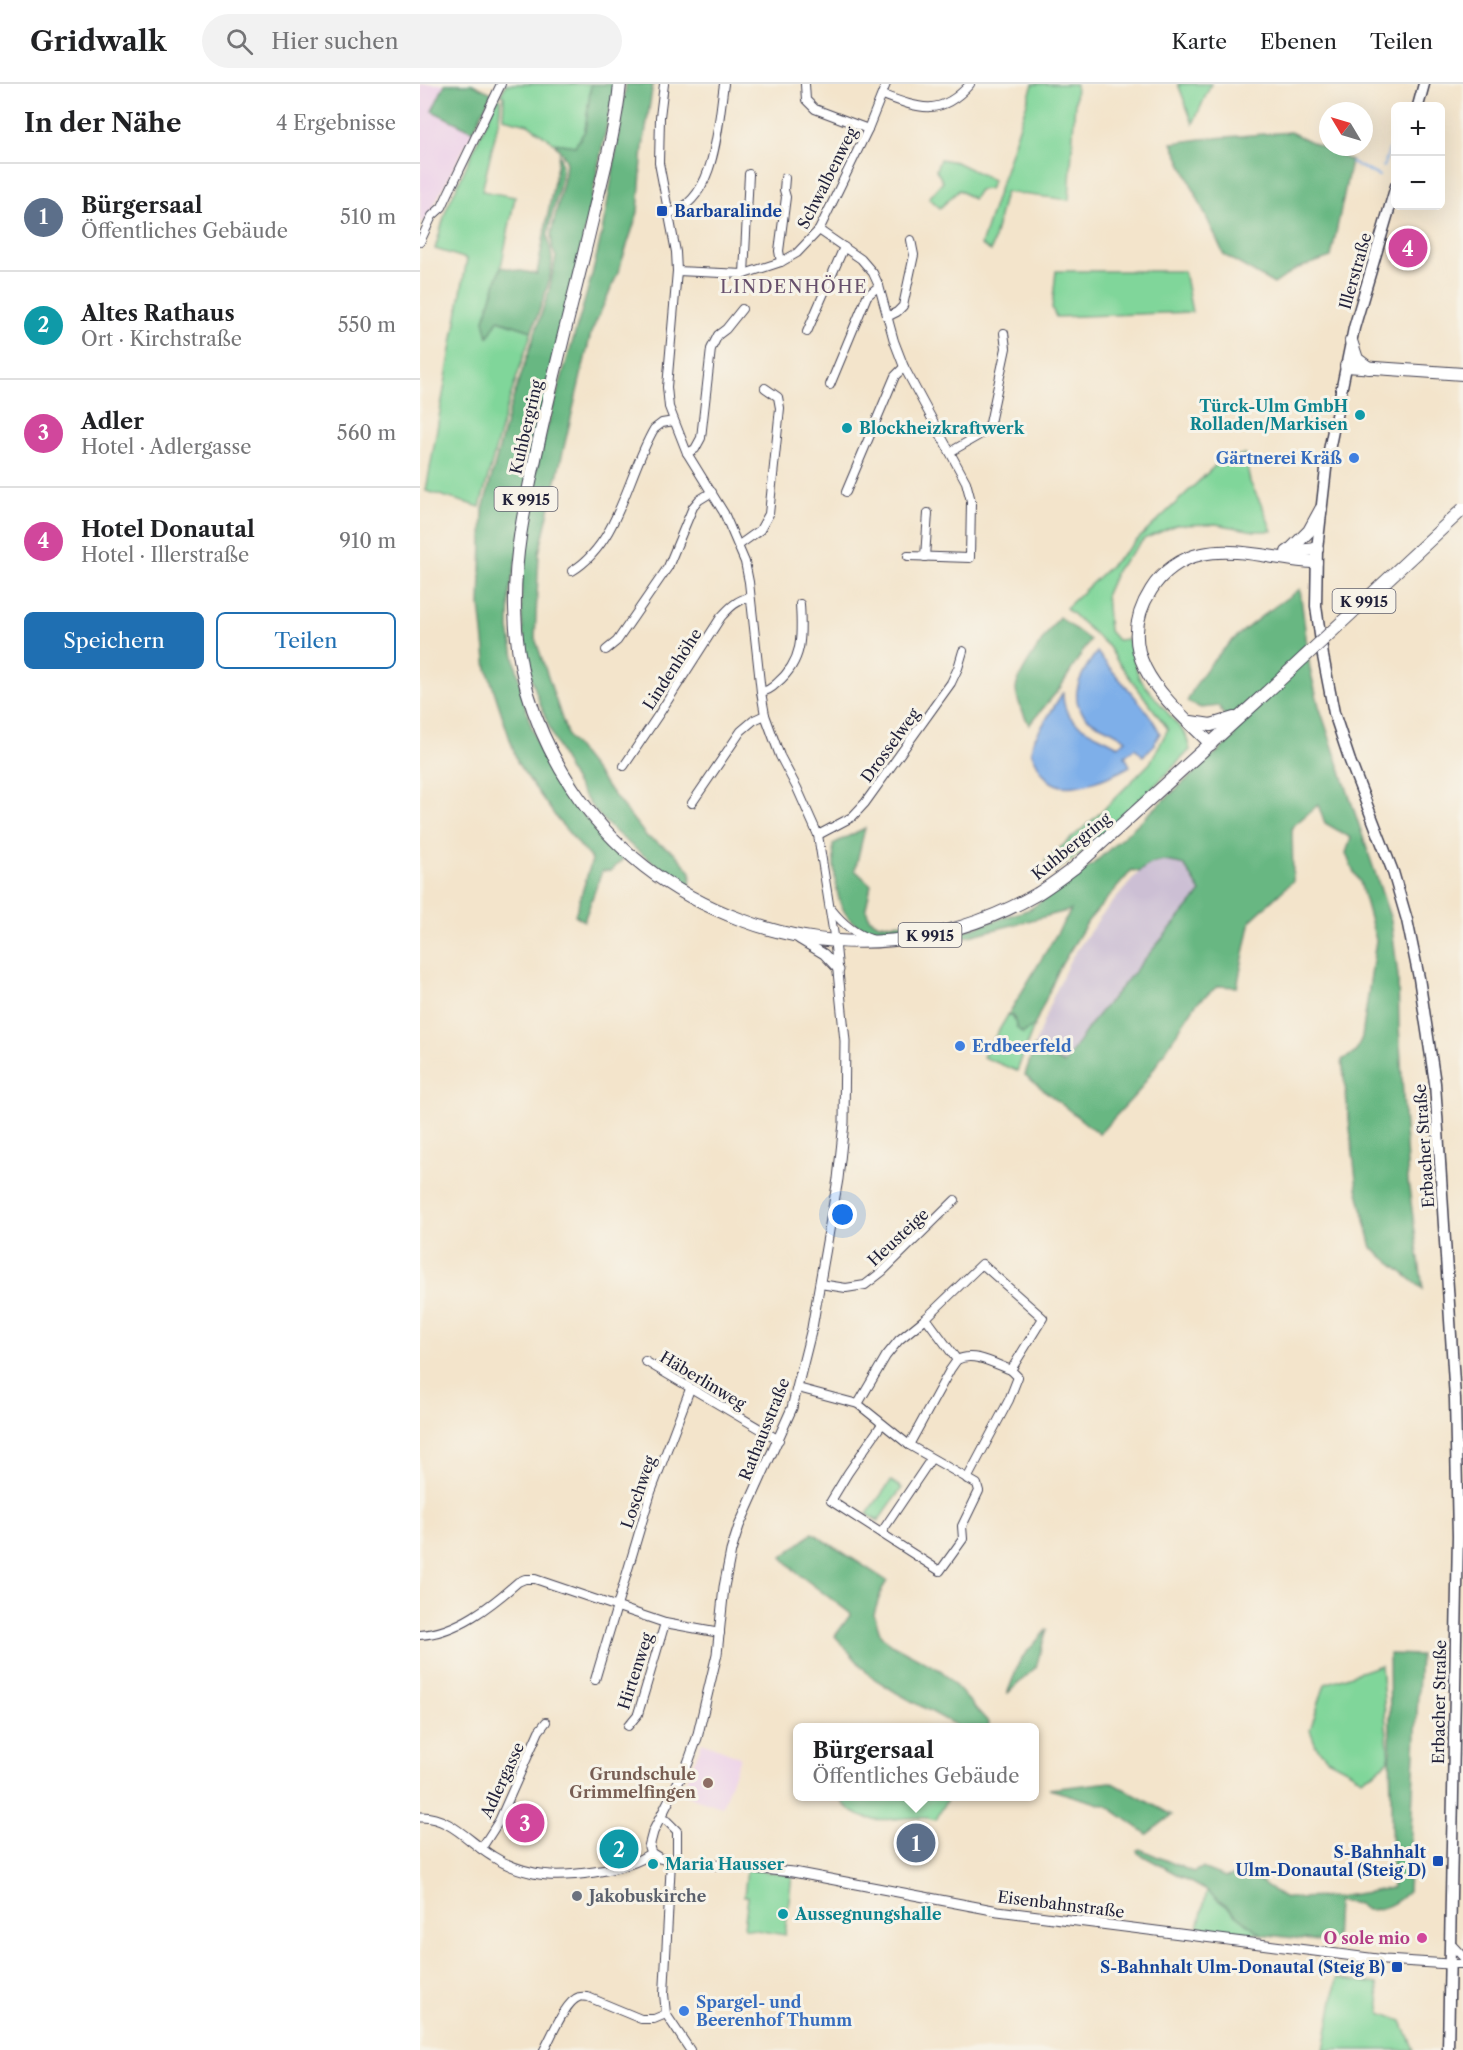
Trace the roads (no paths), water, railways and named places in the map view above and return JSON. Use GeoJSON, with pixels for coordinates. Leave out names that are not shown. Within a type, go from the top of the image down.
{"type":"FeatureCollection","features":[{"type":"Feature","properties":{"kind":"main road","name":"Kuhbergring"},"geometry":{"type":"LineString","coordinates":[[620,84],[606,164],[543,418],[520,525],[515,571],[514,610],[517,642],[534,714],[557,764],[582,803],[605,832],[630,856],[680,891],[706,905],[764,928],[796,937],[835,942],[882,942],[928,935],[977,922],[1013,907],[1040,892],[1098,848],[1463,509]]}},
{"type":"Feature","properties":{"kind":"main road"},"geometry":{"type":"LineString","coordinates":[[1419,102],[1424,84]]}},
{"type":"Feature","properties":{"kind":"main road","name":"Illerstraße"},"geometry":{"type":"LineString","coordinates":[[1346,366],[1391,200]]}},
{"type":"Feature","properties":{"kind":"main road"},"geometry":{"type":"LineString","coordinates":[[1351,341],[1357,359],[1370,369]]}},
{"type":"Feature","properties":{"kind":"main road"},"geometry":{"type":"LineString","coordinates":[[1346,366],[1463,374]]}},
{"type":"Feature","properties":{"kind":"main road","name":"Erbacher Straße"},"geometry":{"type":"LineString","coordinates":[[1346,366],[1327,460],[1321,509],[1316,562],[1317,615],[1334,713],[1393,872],[1407,920],[1419,978],[1435,1083],[1455,1399],[1458,1525],[1448,2050]]}},
{"type":"Feature","properties":{"kind":"main road"},"geometry":{"type":"LineString","coordinates":[[1289,552],[1309,531],[1321,509]]}},
{"type":"Feature","properties":{"kind":"main road"},"geometry":{"type":"LineString","coordinates":[[1271,557],[1289,552],[1317,549]]}},
{"type":"Feature","properties":{"kind":"main road"},"geometry":{"type":"LineString","coordinates":[[1211,744],[1166,700],[1149,678],[1138,653],[1137,627],[1143,602],[1157,580],[1178,563],[1202,554],[1228,553],[1316,562]]}},
{"type":"Feature","properties":{"kind":"main road"},"geometry":{"type":"LineString","coordinates":[[1187,721],[1203,725],[1217,724],[1246,712]]}},
{"type":"Feature","properties":{"kind":"street"},"geometry":{"type":"LineString","coordinates":[[420,242],[424,225],[442,207],[501,84]]}},
{"type":"Feature","properties":{"kind":"street"},"geometry":{"type":"LineString","coordinates":[[664,84],[659,134],[659,163],[677,271],[667,387],[669,406],[687,453],[712,492],[739,545],[745,562],[765,715],[780,756],[818,835],[835,942]]}},
{"type":"Feature","properties":{"kind":"street"},"geometry":{"type":"LineString","coordinates":[[669,213],[685,207],[706,178],[711,164],[724,84]]}},
{"type":"Feature","properties":{"kind":"street"},"geometry":{"type":"LineString","coordinates":[[805,84],[806,100],[815,109],[868,129]]}},
{"type":"Feature","properties":{"kind":"street","name":"Schwalbenweg"},"geometry":{"type":"LineString","coordinates":[[677,271],[744,274],[781,262],[798,253],[819,230],[868,129],[886,84]]}},
{"type":"Feature","properties":{"kind":"street"},"geometry":{"type":"LineString","coordinates":[[883,95],[916,107],[930,108],[959,96],[970,84]]}},
{"type":"Feature","properties":{"kind":"street"},"geometry":{"type":"LineString","coordinates":[[744,274],[749,174]]}},
{"type":"Feature","properties":{"kind":"street","name":"Schwalbenweg"},"geometry":{"type":"LineString","coordinates":[[781,262],[780,251],[786,197],[785,178]]}},
{"type":"Feature","properties":{"kind":"street"},"geometry":{"type":"LineString","coordinates":[[819,230],[867,264],[879,286],[904,367],[966,482],[971,501],[970,558],[908,556]]}},
{"type":"Feature","properties":{"kind":"street"},"geometry":{"type":"LineString","coordinates":[[887,317],[903,306],[914,255],[911,240]]}},
{"type":"Feature","properties":{"kind":"street"},"geometry":{"type":"LineString","coordinates":[[800,322],[808,329],[844,247]]}},
{"type":"Feature","properties":{"kind":"street"},"geometry":{"type":"LineString","coordinates":[[830,385],[833,370],[867,297],[879,286]]}},
{"type":"Feature","properties":{"kind":"street"},"geometry":{"type":"LineString","coordinates":[[687,453],[695,449],[701,438],[711,349],[718,335],[726,329],[742,309]]}},
{"type":"Feature","properties":{"kind":"street"},"geometry":{"type":"LineString","coordinates":[[950,452],[983,433],[990,423],[1006,348],[1004,333]]}},
{"type":"Feature","properties":{"kind":"street"},"geometry":{"type":"LineString","coordinates":[[846,492],[894,376],[904,367]]}},
{"type":"Feature","properties":{"kind":"street"},"geometry":{"type":"LineString","coordinates":[[739,545],[760,530],[765,522],[772,495],[780,408],[778,397],[765,388]]}},
{"type":"Feature","properties":{"kind":"street"},"geometry":{"type":"LineString","coordinates":[[572,571],[587,562],[615,521],[654,429],[662,423],[674,421]]}},
{"type":"Feature","properties":{"kind":"street"},"geometry":{"type":"LineString","coordinates":[[844,472],[853,476]]}},
{"type":"Feature","properties":{"kind":"street"},"geometry":{"type":"LineString","coordinates":[[606,650],[617,641],[668,567],[693,507],[712,492]]}},
{"type":"Feature","properties":{"kind":"street"},"geometry":{"type":"LineString","coordinates":[[925,557],[928,513]]}},
{"type":"Feature","properties":{"kind":"street","name":"Lindenhöhe"},"geometry":{"type":"LineString","coordinates":[[624,766],[721,617],[739,600],[750,597]]}},
{"type":"Feature","properties":{"kind":"street"},"geometry":{"type":"LineString","coordinates":[[761,692],[767,691],[789,673],[798,658],[800,604]]}},
{"type":"Feature","properties":{"kind":"street","name":"Drosselweg"},"geometry":{"type":"LineString","coordinates":[[818,835],[852,817],[866,803],[951,683],[963,651]]}},
{"type":"Feature","properties":{"kind":"street"},"geometry":{"type":"LineString","coordinates":[[692,803],[741,731],[754,720],[765,715]]}},
{"type":"Feature","properties":{"kind":"street"},"geometry":{"type":"LineString","coordinates":[[831,909],[853,931],[882,942]]}},
{"type":"Feature","properties":{"kind":"street"},"geometry":{"type":"LineString","coordinates":[[796,937],[811,944],[839,970]]}},
{"type":"Feature","properties":{"kind":"street","name":"Rathausstraße"},"geometry":{"type":"LineString","coordinates":[[651,1854],[650,1838],[688,1762],[697,1738],[717,1654],[724,1587],[731,1551],[739,1526],[779,1440],[798,1388],[812,1328],[838,1179],[844,1123],[845,1041],[835,942]]}},
{"type":"Feature","properties":{"kind":"street","name":"Heusteige"},"geometry":{"type":"LineString","coordinates":[[820,1284],[846,1288],[866,1285],[955,1200]]}},
{"type":"Feature","properties":{"kind":"street"},"geometry":{"type":"LineString","coordinates":[[858,1404],[886,1356],[899,1340],[926,1318],[982,1264],[1043,1318],[1011,1370]]}},
{"type":"Feature","properties":{"kind":"street"},"geometry":{"type":"LineString","coordinates":[[926,1318],[957,1360]]}},
{"type":"Feature","properties":{"kind":"street"},"geometry":{"type":"LineString","coordinates":[[909,1445],[957,1360],[963,1356],[974,1357],[1011,1370],[1018,1377],[1009,1400],[968,1479]]}},
{"type":"Feature","properties":{"kind":"street","name":"Häberlinweg"},"geometry":{"type":"LineString","coordinates":[[645,1361],[779,1440]]}},
{"type":"Feature","properties":{"kind":"street"},"geometry":{"type":"LineString","coordinates":[[798,1388],[858,1404],[909,1445],[977,1484],[979,1491],[962,1526],[963,1539],[940,1571],[831,1501],[882,1424]]}},
{"type":"Feature","properties":{"kind":"street","name":"Loschweg"},"geometry":{"type":"LineString","coordinates":[[595,1680],[651,1492],[690,1389]]}},
{"type":"Feature","properties":{"kind":"street"},"geometry":{"type":"LineString","coordinates":[[881,1533],[931,1459]]}},
{"type":"Feature","properties":{"kind":"street"},"geometry":{"type":"LineString","coordinates":[[420,1635],[448,1629],[480,1611],[525,1579],[538,1579],[665,1623],[720,1633]]}},
{"type":"Feature","properties":{"kind":"street","name":"Hirtenweg"},"geometry":{"type":"LineString","coordinates":[[628,1726],[638,1714],[665,1623]]}},
{"type":"Feature","properties":{"kind":"street","name":"Adlergasse"},"geometry":{"type":"LineString","coordinates":[[482,1849],[499,1821],[539,1731],[546,1722]]}},
{"type":"Feature","properties":{"kind":"street"},"geometry":{"type":"LineString","coordinates":[[420,1817],[428,1817],[450,1825],[505,1863],[535,1874],[550,1875],[620,1867],[637,1863],[651,1854],[674,1861]]}},
{"type":"Feature","properties":{"kind":"street"},"geometry":{"type":"LineString","coordinates":[[660,1818],[667,1821],[677,1831],[664,1994],[666,2014],[690,2050]]}},
{"type":"Feature","properties":{"kind":"street","name":"Eisenbahnstraße"},"geometry":{"type":"LineString","coordinates":[[674,1861],[793,1872],[998,1911],[1394,1960],[1449,1964]]}},
{"type":"Feature","properties":{"kind":"street"},"geometry":{"type":"LineString","coordinates":[[1450,1943],[1463,1957]]}},
{"type":"Feature","properties":{"kind":"street"},"geometry":{"type":"LineString","coordinates":[[1449,1964],[1463,1964]]}},
{"type":"Feature","properties":{"kind":"street"},"geometry":{"type":"LineString","coordinates":[[544,2050],[566,2009],[579,1996],[588,1997],[641,2019],[654,2019],[666,2014]]}},
{"type":"Feature","properties":{"kind":"water"},"geometry":{"type":"Polygon","coordinates":[[[1097,652],[1139,701],[1160,733],[1153,746],[1143,756],[1135,748],[1125,756],[1130,766],[1123,770],[1081,785],[1061,786],[1046,777],[1031,752],[1033,741],[1063,692],[1064,704],[1073,720],[1090,732],[1118,746],[1126,740],[1086,717],[1077,699],[1077,690],[1084,670],[1097,652]]]}},
{"type":"Feature","properties":{"kind":"waterway"},"geometry":{"type":"LineString","coordinates":[[1383,167],[1391,145]]}},
{"type":"Feature","properties":{"kind":"waterway"},"geometry":{"type":"LineString","coordinates":[[1351,162],[1379,176]]}},
{"type":"Feature","properties":{"kind":"place","name":"Barbaralinde"},"geometry":{"type":"Point","coordinates":[662,211]}},
{"type":"Feature","properties":{"kind":"place","name":"Hotel Donautal"},"geometry":{"type":"Point","coordinates":[1408,248]}},
{"type":"Feature","properties":{"kind":"place","name":"Türck-Ulm GmbH Rolladen/Markisen"},"geometry":{"type":"Point","coordinates":[1360,415]}},
{"type":"Feature","properties":{"kind":"place","name":"Blockheizkraftwerk"},"geometry":{"type":"Point","coordinates":[847,428]}},
{"type":"Feature","properties":{"kind":"place","name":"Gärtnerei Kräß"},"geometry":{"type":"Point","coordinates":[1354,458]}},
{"type":"Feature","properties":{"kind":"place","name":"Erdbeerfeld"},"geometry":{"type":"Point","coordinates":[960,1046]}},
{"type":"Feature","properties":{"kind":"place","name":"Grundschule Grimmelfingen"},"geometry":{"type":"Point","coordinates":[708,1783]}},
{"type":"Feature","properties":{"kind":"place","name":"Adler"},"geometry":{"type":"Point","coordinates":[525,1823]}},
{"type":"Feature","properties":{"kind":"place","name":"Bürgersaal"},"geometry":{"type":"Point","coordinates":[916,1843]}},
{"type":"Feature","properties":{"kind":"place","name":"Altes Rathaus"},"geometry":{"type":"Point","coordinates":[619,1849]}},
{"type":"Feature","properties":{"kind":"place","name":"S-Bahnhalt Ulm-Donautal (Steig D)"},"geometry":{"type":"Point","coordinates":[1438,1861]}},
{"type":"Feature","properties":{"kind":"place","name":"Maria Hausser"},"geometry":{"type":"Point","coordinates":[653,1864]}},
{"type":"Feature","properties":{"kind":"place","name":"Jakobuskirche"},"geometry":{"type":"Point","coordinates":[577,1896]}},
{"type":"Feature","properties":{"kind":"place","name":"Aussegnungshalle"},"geometry":{"type":"Point","coordinates":[783,1914]}},
{"type":"Feature","properties":{"kind":"place","name":"O sole mio"},"geometry":{"type":"Point","coordinates":[1422,1938]}},
{"type":"Feature","properties":{"kind":"place","name":"S-Bahnhalt Ulm-Donautal (Steig B)"},"geometry":{"type":"Point","coordinates":[1397,1967]}},
{"type":"Feature","properties":{"kind":"place","name":"Spargel- und Beerenhof Thumm"},"geometry":{"type":"Point","coordinates":[684,2011]}},
{"type":"Feature","properties":{"kind":"district","name":"LINDENHÖHE"},"geometry":{"type":"Point","coordinates":[794,287]}}]}
